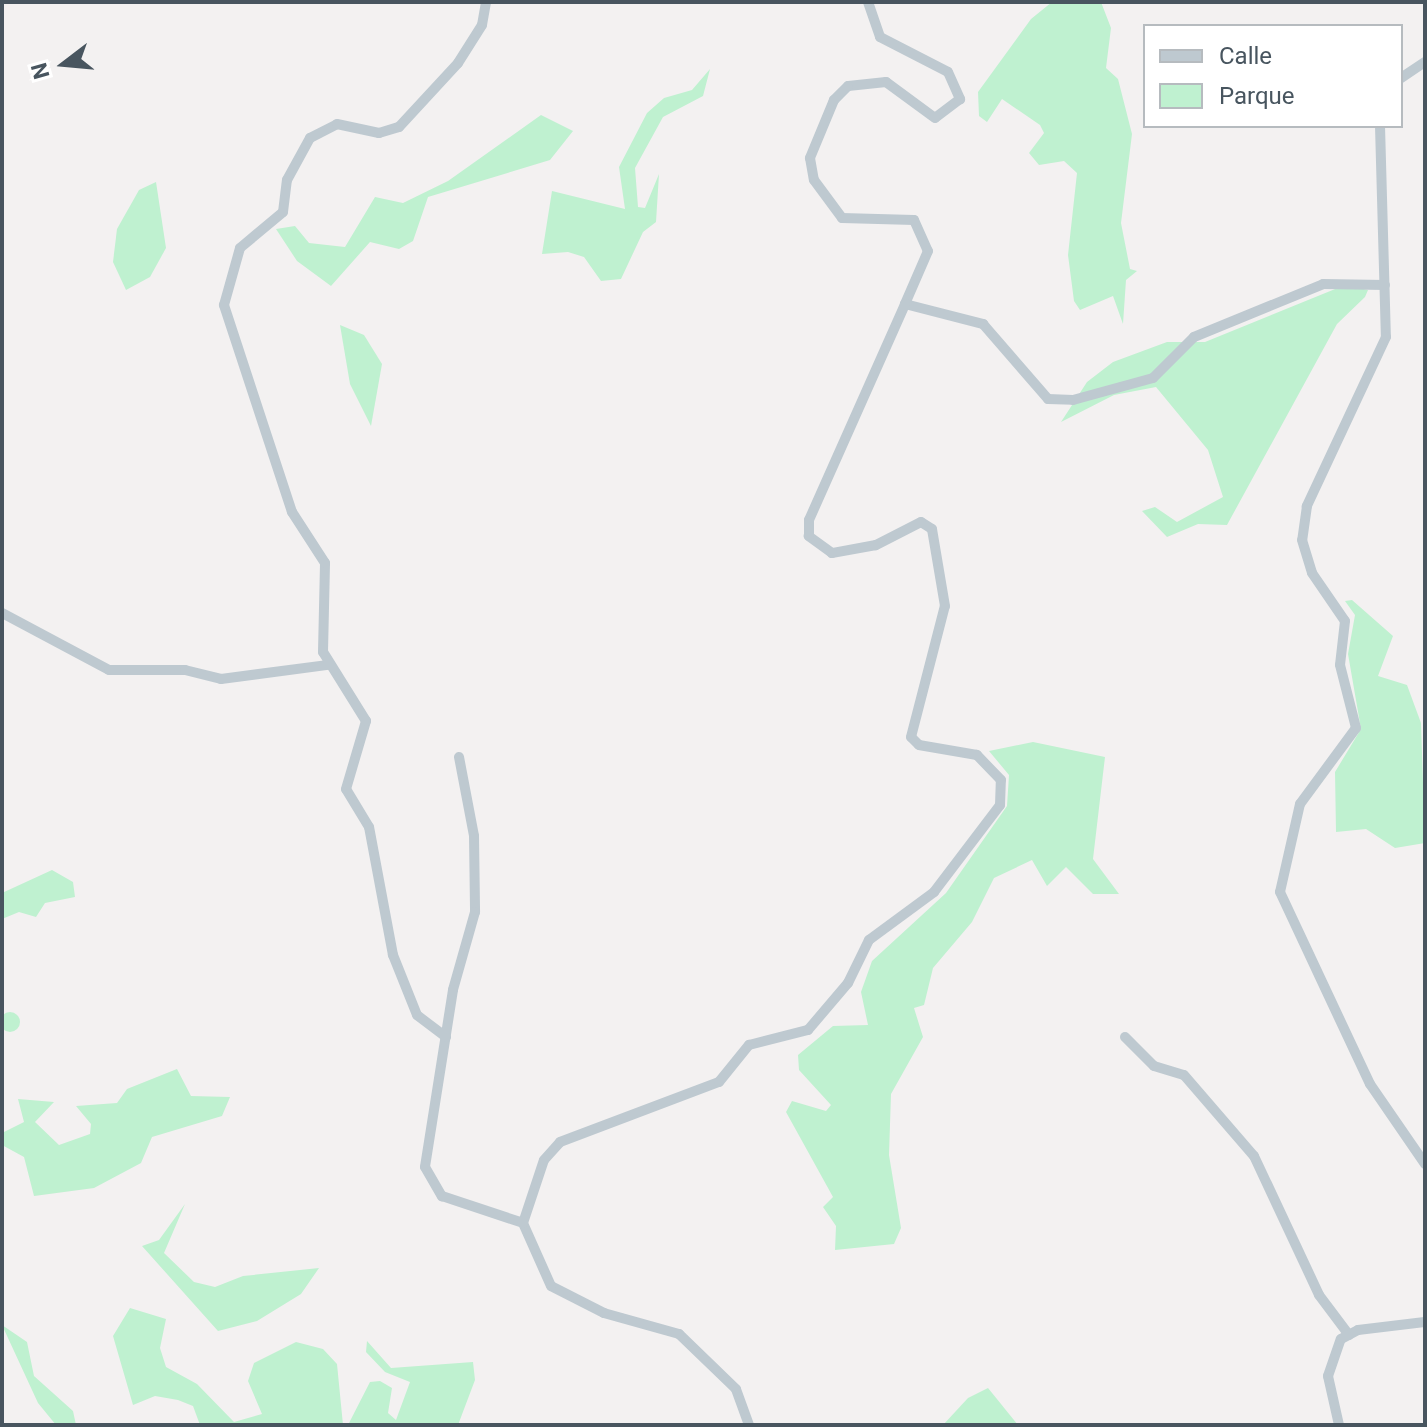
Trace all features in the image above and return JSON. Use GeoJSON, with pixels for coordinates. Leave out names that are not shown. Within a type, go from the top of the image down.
{"type":"FeatureCollection","features":[{"type":"Feature","properties":{"kind":"street"},"geometry":{"type":"LineString","coordinates":[[446,1037],[417,1015],[393,955],[369,827],[346,789],[366,721],[328,665],[322,647],[323,556],[292,512],[226,320],[226,289],[246,240],[283,212],[287,180],[310,138],[337,124],[379,133],[399,127],[458,63],[482,25],[486,2]]}},
{"type":"Feature","properties":{"kind":"street"},"geometry":{"type":"LineString","coordinates":[[749,1425],[736,1389],[679,1334],[604,1313],[551,1286],[523,1223],[544,1160],[560,1142],[719,1082],[749,1045],[808,1030],[848,983],[869,940],[934,892],[1000,805],[1001,780],[977,755],[919,745],[911,737],[945,606],[932,529],[921,522],[876,545],[832,553],[809,536],[809,520],[928,251],[922,227],[891,214],[842,218],[814,180],[810,158],[834,100],[848,86],[899,86],[935,118],[960,99],[948,72],[880,37],[868,2]]}},
{"type":"Feature","properties":{"kind":"street"},"geometry":{"type":"LineString","coordinates":[[1403,77],[1425,62]]}},
{"type":"Feature","properties":{"kind":"street"},"geometry":{"type":"LineString","coordinates":[[1380,128],[1385,285],[1382,355],[1304,519],[1307,562],[1345,621],[1340,665],[1356,728],[1300,804],[1281,901],[1344,1018],[1370,1084],[1425,1164]]}},
{"type":"Feature","properties":{"kind":"street"},"geometry":{"type":"LineString","coordinates":[[905,304],[983,324],[1037,390],[1059,402],[1153,378],[1194,337],[1323,284],[1385,285]]}},
{"type":"Feature","properties":{"kind":"street"},"geometry":{"type":"LineString","coordinates":[[2,613],[109,670],[185,670],[221,679],[328,665]]}},
{"type":"Feature","properties":{"kind":"street"},"geometry":{"type":"LineString","coordinates":[[459,757],[474,836],[476,901],[425,1143],[429,1181],[447,1199],[523,1223]]}},
{"type":"Feature","properties":{"kind":"street"},"geometry":{"type":"LineString","coordinates":[[1125,1037],[1154,1066],[1184,1075],[1254,1156],[1319,1295],[1349,1335]]}},
{"type":"Feature","properties":{"kind":"street"},"geometry":{"type":"LineString","coordinates":[[1349,1335],[1425,1322]]}},
{"type":"Feature","properties":{"kind":"street"},"geometry":{"type":"LineString","coordinates":[[1339,1425],[1328,1376],[1349,1335]]}},
{"type":"Feature","properties":{"kind":"green space"},"geometry":{"type":"Polygon","coordinates":[[[1052,2],[1101,2],[1111,28],[1106,68],[1118,79],[1132,134],[1121,223],[1130,269],[1137,271],[1126,280],[1123,324],[1113,296],[1080,310],[1074,301],[1068,255],[1077,173],[1064,161],[1039,165],[1029,153],[1044,133],[1040,125],[1002,99],[987,122],[979,116],[978,92],[1031,19],[1052,2]]]}},
{"type":"Feature","properties":{"kind":"green space"},"geometry":{"type":"Polygon","coordinates":[[[710,69],[703,96],[663,117],[635,168],[638,207],[645,208],[659,174],[656,222],[643,232],[621,279],[601,281],[584,257],[568,252],[542,254],[552,191],[625,209],[619,167],[647,113],[664,98],[692,90],[710,69]]]}},
{"type":"Feature","properties":{"kind":"green space"},"geometry":{"type":"Polygon","coordinates":[[[541,115],[573,131],[550,160],[428,197],[413,241],[399,249],[370,242],[331,286],[297,261],[276,229],[295,226],[309,243],[345,247],[375,197],[403,203],[448,181],[541,115]]]}},
{"type":"Feature","properties":{"kind":"green space"},"geometry":{"type":"Polygon","coordinates":[[[156,182],[166,248],[150,277],[126,290],[113,262],[117,229],[139,190],[156,182]]]}},
{"type":"Feature","properties":{"kind":"green space"},"geometry":{"type":"Polygon","coordinates":[[[1345,285],[1368,290],[1365,297],[1337,324],[1227,525],[1198,524],[1167,537],[1142,511],[1155,507],[1177,522],[1223,497],[1208,450],[1156,387],[1114,395],[1061,422],[1087,382],[1113,362],[1167,342],[1205,342],[1345,285]]]}},
{"type":"Feature","properties":{"kind":"green space"},"geometry":{"type":"Polygon","coordinates":[[[340,325],[364,335],[382,364],[371,426],[350,384],[340,325]]]}},
{"type":"Feature","properties":{"kind":"green space"},"geometry":{"type":"Polygon","coordinates":[[[1352,600],[1393,636],[1378,676],[1407,685],[1421,723],[1425,843],[1395,848],[1366,829],[1336,832],[1335,772],[1361,729],[1348,654],[1355,615],[1345,601],[1352,600]]]}},
{"type":"Feature","properties":{"kind":"green space"},"geometry":{"type":"Polygon","coordinates":[[[1033,742],[1105,757],[1093,859],[1119,894],[1093,894],[1066,867],[1047,886],[1032,860],[994,878],[972,922],[933,968],[924,1005],[914,1008],[923,1037],[891,1094],[889,1155],[901,1228],[894,1244],[835,1250],[836,1226],[823,1207],[833,1197],[786,1112],[792,1101],[826,1111],[831,1105],[799,1070],[798,1055],[833,1026],[868,1025],[861,992],[872,961],[946,893],[1007,806],[1009,775],[989,751],[1033,742]]]}},
{"type":"Feature","properties":{"kind":"green space"},"geometry":{"type":"Polygon","coordinates":[[[52,870],[73,882],[75,897],[45,903],[36,917],[19,912],[2,919],[2,893],[52,870]]]}},
{"type":"Feature","properties":{"kind":"green space"},"geometry":{"type":"Polygon","coordinates":[[[10,1012],[17,1015],[20,1022],[17,1029],[10,1032],[3,1029],[0,1022],[3,1015],[10,1012]]]}},
{"type":"Feature","properties":{"kind":"green space"},"geometry":{"type":"Polygon","coordinates":[[[177,1069],[191,1096],[230,1097],[222,1116],[152,1137],[141,1163],[94,1188],[34,1196],[24,1157],[2,1145],[2,1133],[24,1122],[18,1099],[54,1102],[35,1122],[59,1145],[90,1134],[91,1124],[76,1106],[117,1103],[127,1089],[177,1069]]]}},
{"type":"Feature","properties":{"kind":"green space"},"geometry":{"type":"Polygon","coordinates":[[[185,1204],[164,1253],[194,1282],[215,1287],[243,1276],[319,1268],[301,1294],[257,1321],[218,1331],[142,1246],[159,1240],[185,1204]]]}},
{"type":"Feature","properties":{"kind":"green space"},"geometry":{"type":"Polygon","coordinates":[[[130,1308],[166,1319],[160,1348],[166,1367],[197,1384],[234,1422],[262,1414],[248,1381],[254,1363],[296,1342],[323,1349],[337,1364],[343,1425],[200,1425],[193,1406],[178,1400],[155,1396],[133,1405],[113,1336],[130,1308]]]}},
{"type":"Feature","properties":{"kind":"green space"},"geometry":{"type":"Polygon","coordinates":[[[2,1325],[27,1342],[34,1376],[73,1411],[76,1425],[56,1425],[38,1403],[2,1325]]]}},
{"type":"Feature","properties":{"kind":"green space"},"geometry":{"type":"Polygon","coordinates":[[[367,1341],[391,1368],[473,1362],[475,1380],[458,1425],[348,1425],[370,1382],[380,1381],[392,1388],[388,1413],[396,1420],[410,1382],[385,1372],[366,1352],[367,1341]]]}},
{"type":"Feature","properties":{"kind":"green space"},"geometry":{"type":"Polygon","coordinates":[[[988,1388],[1018,1425],[943,1425],[968,1398],[988,1388]]]}}]}
